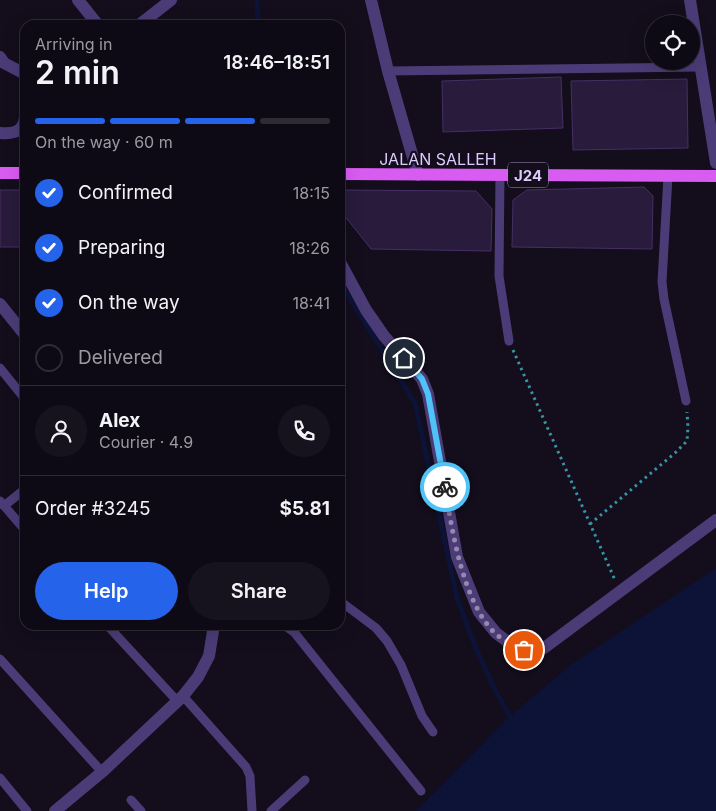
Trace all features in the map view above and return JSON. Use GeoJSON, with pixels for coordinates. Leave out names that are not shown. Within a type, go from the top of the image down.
{"type":"FeatureCollection","features":[{"type":"Feature","properties":{"kind":"main road"},"geometry":{"type":"LineString","coordinates":[[0,173],[20,173]]}},
{"type":"Feature","properties":{"kind":"main road","name":"JALAN SALLEH"},"geometry":{"type":"LineString","coordinates":[[345,174],[716,176]]}},
{"type":"Feature","properties":{"kind":"street"},"geometry":{"type":"LineString","coordinates":[[78,0],[94,20]]}},
{"type":"Feature","properties":{"kind":"street"},"geometry":{"type":"LineString","coordinates":[[145,20],[171,0]]}},
{"type":"Feature","properties":{"kind":"street"},"geometry":{"type":"LineString","coordinates":[[371,0],[388,71],[418,175]]}},
{"type":"Feature","properties":{"kind":"street"},"geometry":{"type":"LineString","coordinates":[[690,0],[692,15]]}},
{"type":"Feature","properties":{"kind":"street"},"geometry":{"type":"LineString","coordinates":[[0,57],[5,69],[20,73]]}},
{"type":"Feature","properties":{"kind":"street"},"geometry":{"type":"LineString","coordinates":[[700,67],[716,163]]}},
{"type":"Feature","properties":{"kind":"street"},"geometry":{"type":"LineString","coordinates":[[0,133],[20,130]]}},
{"type":"Feature","properties":{"kind":"street"},"geometry":{"type":"LineString","coordinates":[[345,271],[366,310],[384,336],[422,379],[428,394],[457,557],[479,612],[496,633],[508,642],[524,650],[544,648],[716,520]]}},
{"type":"Feature","properties":{"kind":"street"},"geometry":{"type":"LineString","coordinates":[[0,304],[20,329]]}},
{"type":"Feature","properties":{"kind":"street"},"geometry":{"type":"LineString","coordinates":[[55,811],[102,772],[180,699],[198,677],[209,656],[213,630]]}},
{"type":"Feature","properties":{"kind":"lane"},"geometry":{"type":"LineString","coordinates":[[388,71],[645,68]]}},
{"type":"Feature","properties":{"kind":"lane"},"geometry":{"type":"LineString","coordinates":[[500,175],[499,276],[509,341]]}},
{"type":"Feature","properties":{"kind":"lane"},"geometry":{"type":"LineString","coordinates":[[668,176],[662,282],[686,401]]}},
{"type":"Feature","properties":{"kind":"lane"},"geometry":{"type":"LineString","coordinates":[[0,368],[20,393]]}},
{"type":"Feature","properties":{"kind":"lane"},"geometry":{"type":"LineString","coordinates":[[20,492],[2,504],[20,524]]}},
{"type":"Feature","properties":{"kind":"lane"},"geometry":{"type":"LineString","coordinates":[[345,605],[376,628],[387,641],[401,665],[422,716],[433,732]]}},
{"type":"Feature","properties":{"kind":"lane"},"geometry":{"type":"LineString","coordinates":[[112,630],[246,767],[250,776],[252,811]]}},
{"type":"Feature","properties":{"kind":"lane"},"geometry":{"type":"LineString","coordinates":[[291,630],[421,791]]}},
{"type":"Feature","properties":{"kind":"lane"},"geometry":{"type":"LineString","coordinates":[[0,658],[102,772]]}},
{"type":"Feature","properties":{"kind":"lane"},"geometry":{"type":"LineString","coordinates":[[0,778],[27,811]]}},
{"type":"Feature","properties":{"kind":"lane"},"geometry":{"type":"LineString","coordinates":[[271,811],[305,780]]}},
{"type":"Feature","properties":{"kind":"lane"},"geometry":{"type":"LineString","coordinates":[[132,800],[141,811]]}},
{"type":"Feature","properties":{"kind":"path"},"geometry":{"type":"LineString","coordinates":[[509,341],[620,592]]}},
{"type":"Feature","properties":{"kind":"path"},"geometry":{"type":"LineString","coordinates":[[590,524],[687,441],[686,401]]}},
{"type":"Feature","properties":{"kind":"water"},"geometry":{"type":"Polygon","coordinates":[[[716,568],[716,811],[416,811],[510,716],[572,664],[716,568]]]}},
{"type":"Feature","properties":{"kind":"building"},"geometry":{"type":"Polygon","coordinates":[[[561,77],[563,128],[443,132],[442,81],[561,77]]]}},
{"type":"Feature","properties":{"kind":"building"},"geometry":{"type":"Polygon","coordinates":[[[687,79],[688,148],[573,150],[571,81],[687,79]]]}},
{"type":"Feature","properties":{"kind":"building"},"geometry":{"type":"Polygon","coordinates":[[[644,187],[653,196],[652,249],[512,247],[513,200],[527,190],[644,187]]]}},
{"type":"Feature","properties":{"kind":"building"},"geometry":{"type":"Polygon","coordinates":[[[0,190],[20,190],[20,247],[0,247],[0,190]]]}},
{"type":"Feature","properties":{"kind":"building"},"geometry":{"type":"Polygon","coordinates":[[[345,190],[476,191],[492,209],[491,251],[371,249],[345,216],[345,190]]]}},
{"type":"Feature","properties":{"kind":"waterway"},"geometry":{"type":"LineString","coordinates":[[257,0],[258,20]]}},
{"type":"Feature","properties":{"kind":"waterway"},"geometry":{"type":"LineString","coordinates":[[345,291],[415,403],[457,598],[475,646],[495,690],[510,716]]}},
{"type":"Feature","properties":{"kind":"way so far"},"geometry":{"type":"LineString","coordinates":[[445,487],[457,557],[479,612],[496,633],[524,650]]}},
{"type":"Feature","properties":{"kind":"route"},"geometry":{"type":"LineString","coordinates":[[404,358],[422,379],[428,394],[445,487]]}}]}
